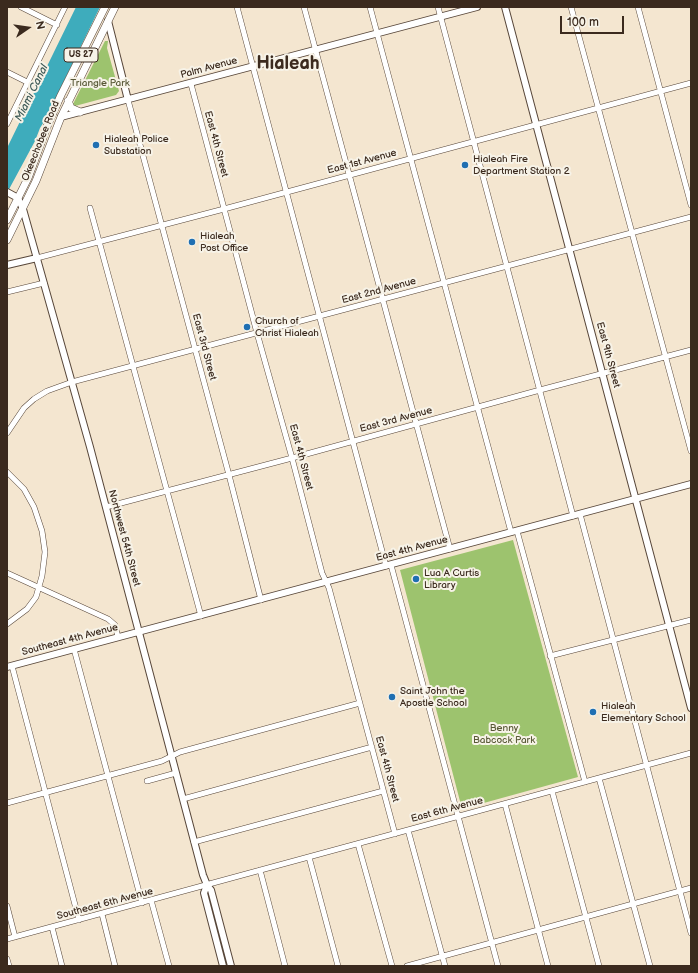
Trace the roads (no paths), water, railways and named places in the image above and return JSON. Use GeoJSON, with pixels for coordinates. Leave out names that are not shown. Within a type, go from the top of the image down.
{"type":"FeatureCollection","features":[{"type":"Feature","properties":{"kind":"highway","name":"Okeechobee Road"},"geometry":{"type":"LineString","coordinates":[[7,220],[28,178],[48,124],[61,95],[105,7]]}},
{"type":"Feature","properties":{"kind":"highway"},"geometry":{"type":"LineString","coordinates":[[108,21],[107,14],[110,7]]}},
{"type":"Feature","properties":{"kind":"highway","name":"Okeechobee Road"},"geometry":{"type":"LineString","coordinates":[[7,240],[43,164],[60,117],[115,7]]}},
{"type":"Feature","properties":{"kind":"highway"},"geometry":{"type":"LineString","coordinates":[[68,101],[71,108],[80,112]]}},
{"type":"Feature","properties":{"kind":"highway"},"geometry":{"type":"LineString","coordinates":[[48,124],[54,119],[60,117]]}},
{"type":"Feature","properties":{"kind":"main road","name":"Palm Avenue"},"geometry":{"type":"LineString","coordinates":[[60,117],[191,84],[477,7]]}},
{"type":"Feature","properties":{"kind":"main road","name":"East 9th Street"},"geometry":{"type":"LineString","coordinates":[[505,7],[691,708]]}},
{"type":"Feature","properties":{"kind":"main road"},"geometry":{"type":"LineString","coordinates":[[108,21],[128,100]]}},
{"type":"Feature","properties":{"kind":"main road"},"geometry":{"type":"LineString","coordinates":[[8,192],[18,198]]}},
{"type":"Feature","properties":{"kind":"main road","name":"Northwest 54th Street"},"geometry":{"type":"LineString","coordinates":[[18,198],[23,209],[72,382],[194,842],[203,875],[211,890],[231,966]]}},
{"type":"Feature","properties":{"kind":"main road"},"geometry":{"type":"LineString","coordinates":[[7,265],[37,258]]}},
{"type":"Feature","properties":{"kind":"main road","name":"East 4th Avenue"},"geometry":{"type":"LineString","coordinates":[[139,632],[691,484]]}},
{"type":"Feature","properties":{"kind":"main road","name":"Southeast 4th Avenue"},"geometry":{"type":"LineString","coordinates":[[10,667],[139,632]]}},
{"type":"Feature","properties":{"kind":"main road","name":"Northwest 54th Street"},"geometry":{"type":"LineString","coordinates":[[207,885],[204,893],[224,964]]}},
{"type":"Feature","properties":{"kind":"street"},"geometry":{"type":"LineString","coordinates":[[21,7],[57,25]]}},
{"type":"Feature","properties":{"kind":"street"},"geometry":{"type":"LineString","coordinates":[[7,124],[65,7]]}},
{"type":"Feature","properties":{"kind":"street"},"geometry":{"type":"LineString","coordinates":[[237,7],[498,966]]}},
{"type":"Feature","properties":{"kind":"street"},"geometry":{"type":"LineString","coordinates":[[304,7],[450,549]]}},
{"type":"Feature","properties":{"kind":"street"},"geometry":{"type":"LineString","coordinates":[[370,7],[478,407],[585,782]]}},
{"type":"Feature","properties":{"kind":"street"},"geometry":{"type":"LineString","coordinates":[[438,7],[574,516]]}},
{"type":"Feature","properties":{"kind":"street"},"geometry":{"type":"LineString","coordinates":[[571,7],[691,451]]}},
{"type":"Feature","properties":{"kind":"street"},"geometry":{"type":"LineString","coordinates":[[638,7],[691,205]]}},
{"type":"Feature","properties":{"kind":"street"},"geometry":{"type":"LineString","coordinates":[[7,72],[28,82]]}},
{"type":"Feature","properties":{"kind":"street","name":"East 1st Avenue"},"geometry":{"type":"LineString","coordinates":[[37,258],[691,83]]}},
{"type":"Feature","properties":{"kind":"street","name":"East 4th Street"},"geometry":{"type":"LineString","coordinates":[[191,84],[322,573],[329,588],[395,834]]}},
{"type":"Feature","properties":{"kind":"street","name":"East 3rd Street"},"geometry":{"type":"LineString","coordinates":[[128,100],[229,475],[261,600]]}},
{"type":"Feature","properties":{"kind":"street"},"geometry":{"type":"LineString","coordinates":[[90,208],[201,616]]}},
{"type":"Feature","properties":{"kind":"street","name":"East 2nd Avenue"},"geometry":{"type":"LineString","coordinates":[[7,433],[21,412],[34,399],[47,391],[72,382],[691,217]]}},
{"type":"Feature","properties":{"kind":"street"},"geometry":{"type":"LineString","coordinates":[[7,292],[44,283]]}},
{"type":"Feature","properties":{"kind":"street","name":"East 3rd Avenue"},"geometry":{"type":"LineString","coordinates":[[106,507],[691,350]]}},
{"type":"Feature","properties":{"kind":"street"},"geometry":{"type":"LineString","coordinates":[[7,472],[24,489],[33,504],[40,521],[45,552],[43,569],[36,597],[27,609],[7,624]]}},
{"type":"Feature","properties":{"kind":"street"},"geometry":{"type":"LineString","coordinates":[[580,514],[691,933]]}},
{"type":"Feature","properties":{"kind":"street"},"geometry":{"type":"LineString","coordinates":[[7,573],[108,619],[115,625],[118,637]]}},
{"type":"Feature","properties":{"kind":"street"},"geometry":{"type":"LineString","coordinates":[[550,656],[691,620]]}},
{"type":"Feature","properties":{"kind":"street"},"geometry":{"type":"LineString","coordinates":[[74,649],[142,903]]}},
{"type":"Feature","properties":{"kind":"street"},"geometry":{"type":"LineString","coordinates":[[10,667],[79,920]]}},
{"type":"Feature","properties":{"kind":"street"},"geometry":{"type":"LineString","coordinates":[[7,804],[162,761],[180,752],[360,703]]}},
{"type":"Feature","properties":{"kind":"street"},"geometry":{"type":"LineString","coordinates":[[183,799],[372,747]]}},
{"type":"Feature","properties":{"kind":"street","name":"East 6th Avenue"},"geometry":{"type":"LineString","coordinates":[[207,885],[691,752]]}},
{"type":"Feature","properties":{"kind":"street"},"geometry":{"type":"LineString","coordinates":[[147,781],[176,773]]}},
{"type":"Feature","properties":{"kind":"street"},"geometry":{"type":"LineString","coordinates":[[599,778],[650,966]]}},
{"type":"Feature","properties":{"kind":"street"},"geometry":{"type":"LineString","coordinates":[[194,842],[383,790]]}},
{"type":"Feature","properties":{"kind":"street"},"geometry":{"type":"LineString","coordinates":[[552,791],[599,966]]}},
{"type":"Feature","properties":{"kind":"street"},"geometry":{"type":"LineString","coordinates":[[505,804],[548,966]]}},
{"type":"Feature","properties":{"kind":"street"},"geometry":{"type":"LineString","coordinates":[[408,830],[445,966]]}},
{"type":"Feature","properties":{"kind":"street"},"geometry":{"type":"LineString","coordinates":[[358,844],[392,966]]}},
{"type":"Feature","properties":{"kind":"street"},"geometry":{"type":"LineString","coordinates":[[309,857],[338,966]]}},
{"type":"Feature","properties":{"kind":"street"},"geometry":{"type":"LineString","coordinates":[[260,870],[285,966]]}},
{"type":"Feature","properties":{"kind":"street","name":"Southeast 6th Avenue"},"geometry":{"type":"LineString","coordinates":[[7,939],[207,885]]}},
{"type":"Feature","properties":{"kind":"street"},"geometry":{"type":"LineString","coordinates":[[407,966],[691,888]]}},
{"type":"Feature","properties":{"kind":"street"},"geometry":{"type":"LineString","coordinates":[[151,900],[169,966]]}},
{"type":"Feature","properties":{"kind":"street"},"geometry":{"type":"LineString","coordinates":[[7,906],[15,937]]}},
{"type":"Feature","properties":{"kind":"street"},"geometry":{"type":"LineString","coordinates":[[102,914],[115,966]]}},
{"type":"Feature","properties":{"kind":"street"},"geometry":{"type":"LineString","coordinates":[[52,927],[62,966]]}},
{"type":"Feature","properties":{"kind":"street"},"geometry":{"type":"LineString","coordinates":[[7,959],[9,966]]}},
{"type":"Feature","properties":{"kind":"water"},"geometry":{"type":"Polygon","coordinates":[[[76,7],[100,7],[35,141],[7,193],[7,148],[76,7]]]}},
{"type":"Feature","properties":{"kind":"place","name":"Hialeah Police Substation"},"geometry":{"type":"Point","coordinates":[96,145]}},
{"type":"Feature","properties":{"kind":"place","name":"Hialeah Fire Department Station 2"},"geometry":{"type":"Point","coordinates":[465,165]}},
{"type":"Feature","properties":{"kind":"place","name":"Hialeah Post Office"},"geometry":{"type":"Point","coordinates":[192,242]}},
{"type":"Feature","properties":{"kind":"place","name":"Church of Christ Hialeah"},"geometry":{"type":"Point","coordinates":[247,327]}},
{"type":"Feature","properties":{"kind":"place","name":"Lua A Curtis Library"},"geometry":{"type":"Point","coordinates":[416,579]}},
{"type":"Feature","properties":{"kind":"place","name":"Saint John the Apostle School"},"geometry":{"type":"Point","coordinates":[392,697]}},
{"type":"Feature","properties":{"kind":"place","name":"Hialeah Elementary School"},"geometry":{"type":"Point","coordinates":[593,712]}},
{"type":"Feature","properties":{"kind":"district","name":"Hialeah"},"geometry":{"type":"Point","coordinates":[288,64]}},
{"type":"Feature","properties":{"kind":"park label","name":"Triangle Park"},"geometry":{"type":"Point","coordinates":[100,83]}},
{"type":"Feature","properties":{"kind":"park label","name":"Benny Babcock Park"},"geometry":{"type":"Point","coordinates":[504,734]}},
{"type":"Feature","properties":{"kind":"water label","name":"Miami Canal"},"geometry":{"type":"Point","coordinates":[32,93]}}]}
